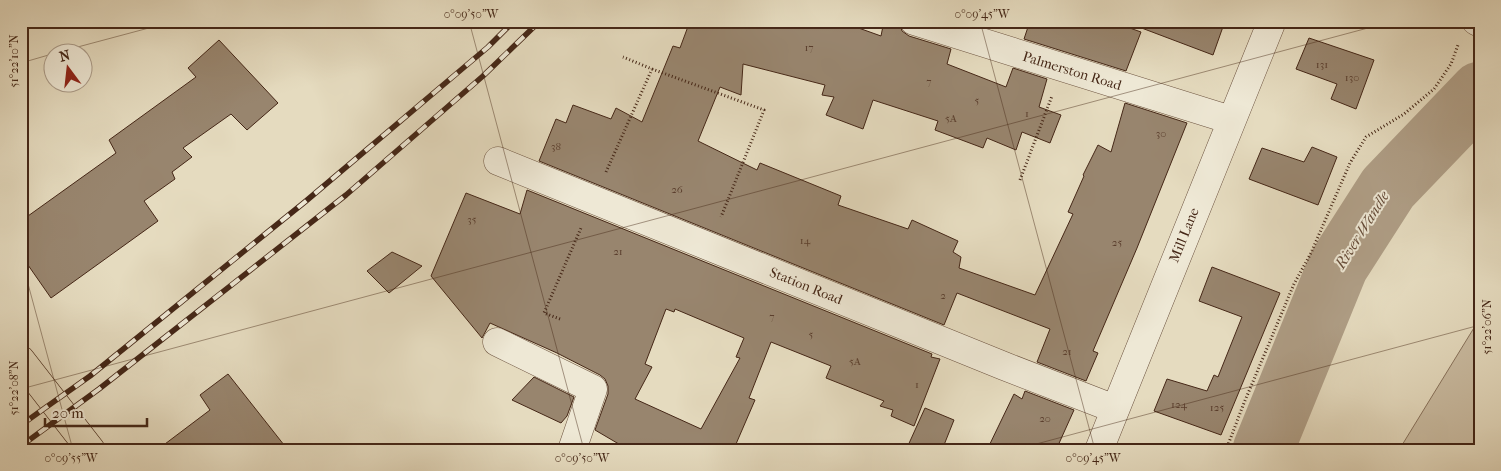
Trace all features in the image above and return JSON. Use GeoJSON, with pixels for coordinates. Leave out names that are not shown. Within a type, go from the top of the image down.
{"type":"FeatureCollection","features":[{"type":"Feature","properties":{"kind":"main road"},"geometry":{"type":"LineString","coordinates":[[21,360],[90,450]]}},
{"type":"Feature","properties":{"kind":"street","name":"Palmerston Road"},"geometry":{"type":"LineString","coordinates":[[914,21],[1231,120]]}},
{"type":"Feature","properties":{"kind":"street","name":"Mill Lane"},"geometry":{"type":"LineString","coordinates":[[1099,450],[1272,21]]}},
{"type":"Feature","properties":{"kind":"street","name":"Station Road"},"geometry":{"type":"LineString","coordinates":[[498,161],[1115,409]]}},
{"type":"Feature","properties":{"kind":"street"},"geometry":{"type":"LineString","coordinates":[[497,342],[593,390],[572,450]]}},
{"type":"Feature","properties":{"kind":"path"},"geometry":{"type":"LineString","coordinates":[[1226,450],[1244,402],[1294,284],[1312,253],[1350,163],[1366,137],[1404,114],[1434,89],[1473,26]]}},
{"type":"Feature","properties":{"kind":"path"},"geometry":{"type":"LineString","coordinates":[[623,57],[764,110],[709,246]]}},
{"type":"Feature","properties":{"kind":"path"},"geometry":{"type":"LineString","coordinates":[[1020,180],[1063,68]]}},
{"type":"Feature","properties":{"kind":"path"},"geometry":{"type":"LineString","coordinates":[[560,319],[544,313],[652,69]]}},
{"type":"Feature","properties":{"kind":"shaded area"},"geometry":{"type":"Polygon","coordinates":[[[1480,318],[1480,450],[1399,450],[1480,318]]]}},
{"type":"Feature","properties":{"kind":"building"},"geometry":{"type":"Polygon","coordinates":[[[690,21],[839,21],[881,36],[884,21],[899,21],[902,31],[909,36],[951,49],[947,64],[1006,87],[1013,68],[1047,79],[1039,107],[1061,115],[1050,143],[1022,132],[1016,150],[987,138],[983,148],[935,130],[938,121],[873,100],[863,129],[826,115],[834,97],[822,95],[825,85],[743,64],[741,95],[720,87],[698,141],[757,170],[760,163],[841,196],[838,205],[908,229],[912,220],[958,241],[953,252],[961,257],[959,268],[1035,295],[1073,214],[1068,212],[1098,145],[1111,152],[1125,103],[1187,123],[1093,351],[1098,353],[1086,381],[1037,362],[1050,329],[957,293],[944,325],[539,161],[556,119],[566,123],[573,105],[611,119],[616,108],[642,122],[673,46],[680,48],[690,21]]]}},
{"type":"Feature","properties":{"kind":"building"},"geometry":{"type":"Polygon","coordinates":[[[1030,21],[1110,21],[1141,32],[1126,71],[1024,39],[1030,21]]]}},
{"type":"Feature","properties":{"kind":"building"},"geometry":{"type":"Polygon","coordinates":[[[1132,21],[1225,21],[1213,55],[1131,24],[1132,21]]]}},
{"type":"Feature","properties":{"kind":"building"},"geometry":{"type":"Polygon","coordinates":[[[1309,38],[1374,60],[1356,109],[1331,99],[1337,84],[1296,69],[1309,38]]]}},
{"type":"Feature","properties":{"kind":"building"},"geometry":{"type":"Polygon","coordinates":[[[219,40],[278,103],[247,130],[231,114],[183,148],[192,157],[172,172],[175,179],[144,201],[158,221],[51,298],[21,255],[21,221],[116,153],[109,140],[196,77],[188,68],[219,40]]]}},
{"type":"Feature","properties":{"kind":"building"},"geometry":{"type":"Polygon","coordinates":[[[1312,147],[1337,157],[1318,205],[1249,179],[1262,148],[1304,162],[1312,147]]]}},
{"type":"Feature","properties":{"kind":"building"},"geometry":{"type":"Polygon","coordinates":[[[527,190],[932,354],[931,357],[940,359],[914,426],[891,416],[893,410],[880,406],[884,401],[826,378],[831,366],[771,342],[749,398],[755,400],[736,444],[748,450],[629,450],[595,430],[608,394],[608,386],[605,379],[557,353],[490,323],[482,338],[431,276],[466,193],[520,214],[527,190]],[[666,309],[645,364],[652,367],[635,399],[701,429],[740,358],[736,357],[744,338],[675,309],[674,312],[666,309]]]}},
{"type":"Feature","properties":{"kind":"building"},"geometry":{"type":"Polygon","coordinates":[[[392,252],[422,266],[389,293],[367,271],[392,252]]]}},
{"type":"Feature","properties":{"kind":"building"},"geometry":{"type":"Polygon","coordinates":[[[1212,267],[1280,293],[1221,435],[1154,411],[1167,379],[1207,391],[1214,375],[1218,377],[1242,317],[1199,301],[1212,267]]]}},
{"type":"Feature","properties":{"kind":"building"},"geometry":{"type":"Polygon","coordinates":[[[228,374],[288,450],[157,450],[210,410],[200,395],[228,374]]]}},
{"type":"Feature","properties":{"kind":"building"},"geometry":{"type":"Polygon","coordinates":[[[534,377],[574,397],[567,416],[561,423],[512,400],[534,377]]]}},
{"type":"Feature","properties":{"kind":"building"},"geometry":{"type":"Polygon","coordinates":[[[1025,391],[1074,410],[1056,450],[987,450],[1014,394],[1022,399],[1025,391]]]}},
{"type":"Feature","properties":{"kind":"building"},"geometry":{"type":"Polygon","coordinates":[[[925,408],[954,420],[942,450],[906,450],[925,408]]]}},
{"type":"Feature","properties":{"kind":"waterway","name":"River Wandle"},"geometry":{"type":"LineString","coordinates":[[1263,450],[1338,266],[1388,188],[1480,92]]}},
{"type":"Feature","properties":{"kind":"railway"},"geometry":{"type":"LineString","coordinates":[[21,425],[90,376],[306,201],[488,47],[514,21]]}},
{"type":"Feature","properties":{"kind":"railway"},"geometry":{"type":"LineString","coordinates":[[21,446],[99,389],[346,195],[483,76],[540,21]]}}]}
